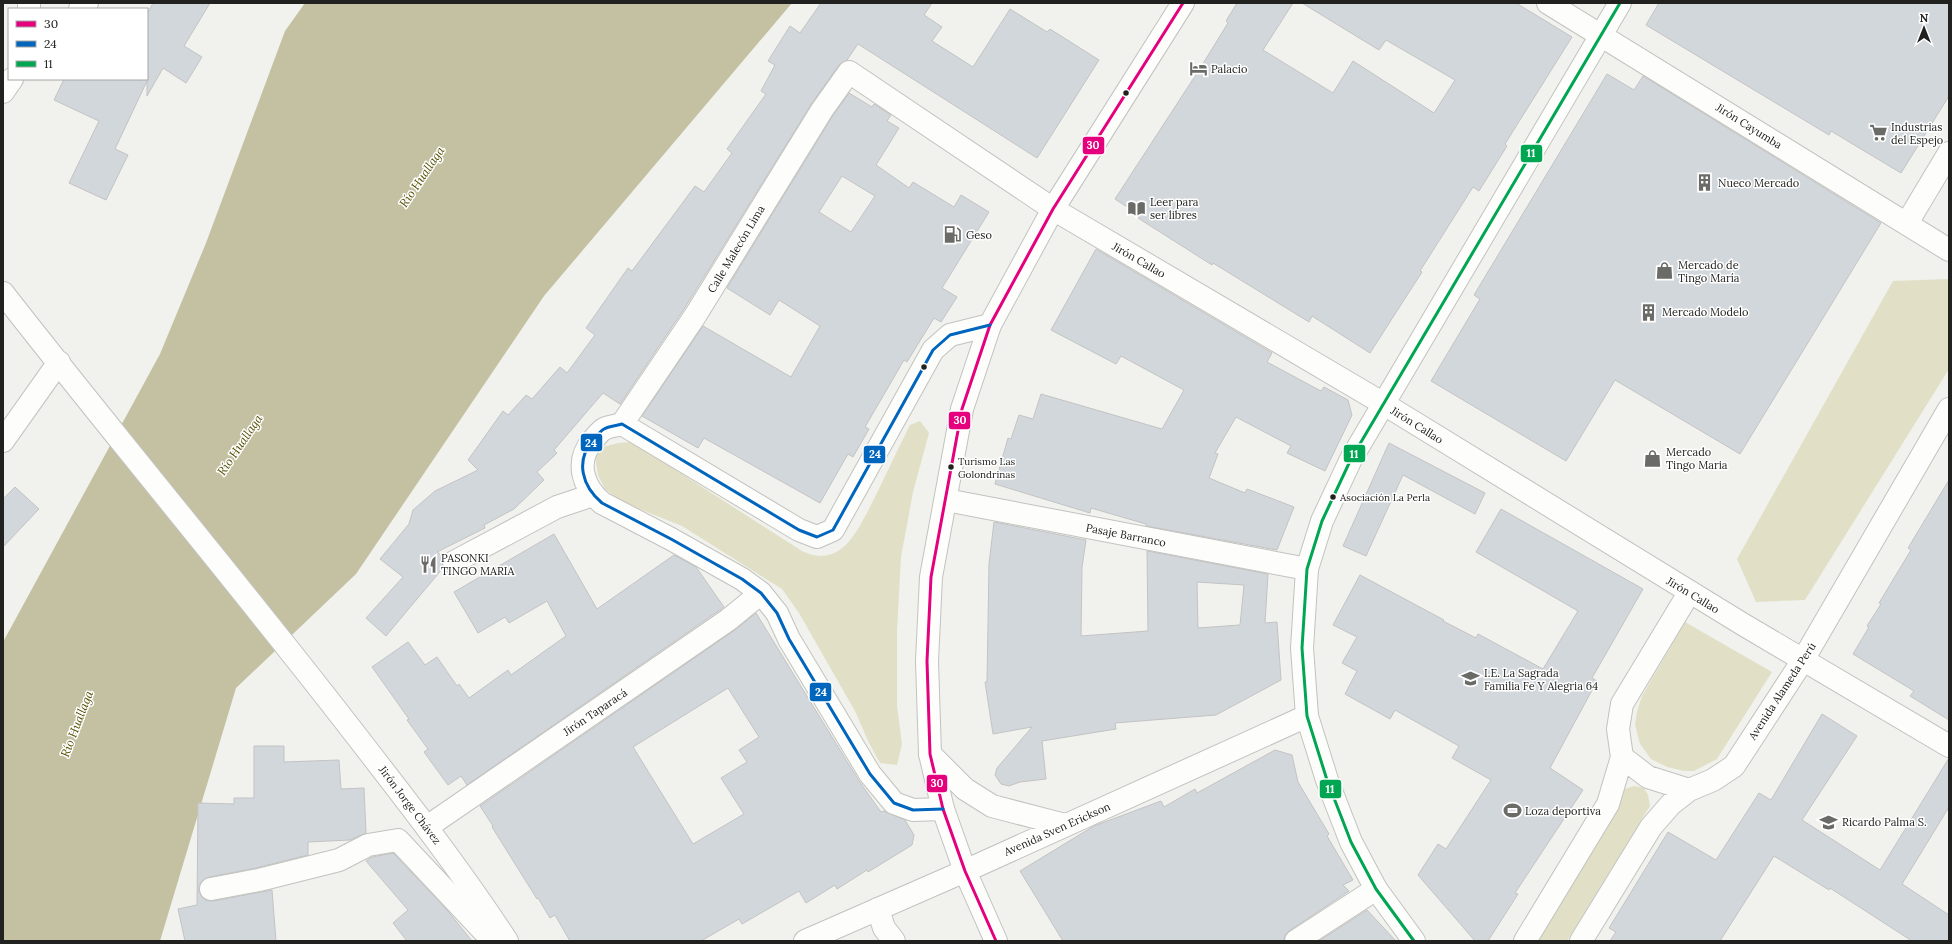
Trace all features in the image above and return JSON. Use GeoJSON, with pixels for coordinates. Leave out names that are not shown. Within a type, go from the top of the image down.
{"type":"FeatureCollection","features":[{"type":"Feature","properties":{"kind":"main road"},"geometry":{"type":"LineString","coordinates":[[996,941],[965,871],[943,809],[930,754],[927,661],[931,584],[962,409],[990,325],[1053,209],[1183,3]]}},
{"type":"Feature","properties":{"kind":"main road","name":"Jirón Cayumba"},"geometry":{"type":"LineString","coordinates":[[1548,3],[1601,34],[1949,250]]}},
{"type":"Feature","properties":{"kind":"main road"},"geometry":{"type":"LineString","coordinates":[[1414,941],[1376,888],[1351,842],[1327,780],[1307,716],[1302,648],[1307,569],[1322,521],[1351,460],[1620,3]]}},
{"type":"Feature","properties":{"kind":"main road","name":"Jirón Callao"},"geometry":{"type":"LineString","coordinates":[[849,72],[1053,209],[1384,404],[1690,593],[1949,746]]}},
{"type":"Feature","properties":{"kind":"main road","name":"Calle Malecón Lima"},"geometry":{"type":"LineString","coordinates":[[622,424],[695,316],[822,110],[849,72]]}},
{"type":"Feature","properties":{"kind":"main road"},"geometry":{"type":"LineString","coordinates":[[3,92],[11,80]]}},
{"type":"Feature","properties":{"kind":"main road"},"geometry":{"type":"LineString","coordinates":[[1907,223],[1949,153]]}},
{"type":"Feature","properties":{"kind":"main road","name":"Jirón Jorge Chávez"},"geometry":{"type":"LineString","coordinates":[[3,293],[308,674],[427,827],[477,895],[506,941]]}},
{"type":"Feature","properties":{"kind":"main road"},"geometry":{"type":"LineString","coordinates":[[943,809],[913,810],[894,803],[870,774],[789,639],[777,613],[761,593],[742,579],[602,503],[593,495],[585,483],[582,466],[586,448],[603,429],[622,424],[799,530],[817,537],[832,530],[933,350],[950,335],[990,325]]}},
{"type":"Feature","properties":{"kind":"main road"},"geometry":{"type":"LineString","coordinates":[[3,441],[59,362]]}},
{"type":"Feature","properties":{"kind":"main road","name":"Avenida Alameda Perú"},"geometry":{"type":"LineString","coordinates":[[1581,941],[1651,828],[1671,804],[1690,790],[1713,780],[1734,766],[1803,660],[1949,409]]}},
{"type":"Feature","properties":{"kind":"main road"},"geometry":{"type":"LineString","coordinates":[[454,562],[557,507],[593,495]]}},
{"type":"Feature","properties":{"kind":"main road","name":"Pasaje Barranco"},"geometry":{"type":"LineString","coordinates":[[946,500],[1307,569]]}},
{"type":"Feature","properties":{"kind":"main road","name":"Jirón Taparacá"},"geometry":{"type":"LineString","coordinates":[[427,827],[728,620],[761,593]]}},
{"type":"Feature","properties":{"kind":"main road"},"geometry":{"type":"LineString","coordinates":[[1524,941],[1608,804],[1622,757],[1618,729],[1622,704],[1690,593]]}},
{"type":"Feature","properties":{"kind":"main road","name":"Avenida Sven Erickson"},"geometry":{"type":"LineString","coordinates":[[805,941],[965,871],[1307,716]]}},
{"type":"Feature","properties":{"kind":"main road"},"geometry":{"type":"LineString","coordinates":[[930,754],[965,790],[992,806],[1065,826]]}},
{"type":"Feature","properties":{"kind":"main road"},"geometry":{"type":"LineString","coordinates":[[1622,757],[1648,777],[1690,790]]}},
{"type":"Feature","properties":{"kind":"main road"},"geometry":{"type":"LineString","coordinates":[[211,888],[259,880],[340,860],[368,846],[398,840],[493,941]]}},
{"type":"Feature","properties":{"kind":"main road"},"geometry":{"type":"LineString","coordinates":[[1296,941],[1376,888]]}},
{"type":"Feature","properties":{"kind":"main road"},"geometry":{"type":"LineString","coordinates":[[878,909],[884,928],[894,941]]}},
{"type":"Feature","properties":{"kind":"green space"},"geometry":{"type":"Polygon","coordinates":[[[1949,279],[1949,369],[1805,600],[1756,602],[1737,559],[1893,281],[1949,279]]]}},
{"type":"Feature","properties":{"kind":"green space"},"geometry":{"type":"Polygon","coordinates":[[[920,421],[929,433],[913,492],[901,557],[897,632],[897,706],[902,744],[897,765],[880,763],[869,743],[855,711],[799,613],[782,589],[682,526],[622,502],[605,489],[598,475],[595,456],[603,447],[618,443],[632,442],[647,449],[688,478],[802,551],[812,555],[822,556],[833,554],[846,545],[853,537],[867,513],[910,425],[920,421]]]}},
{"type":"Feature","properties":{"kind":"green space"},"geometry":{"type":"Polygon","coordinates":[[[1685,622],[1772,672],[1717,759],[1694,771],[1684,771],[1667,767],[1651,759],[1640,744],[1635,725],[1642,696],[1685,622]]]}},
{"type":"Feature","properties":{"kind":"green space"},"geometry":{"type":"Polygon","coordinates":[[[1634,786],[1644,788],[1648,795],[1650,806],[1567,941],[1533,941],[1625,789],[1634,786]]]}},
{"type":"Feature","properties":{"kind":"water","name":"Río Huallaga"},"geometry":{"type":"Polygon","coordinates":[[[305,3],[792,3],[544,296],[356,574],[236,688],[160,941],[3,941],[3,642],[160,354],[206,243],[285,31],[305,3]]]}},
{"type":"Feature","properties":{"kind":"building"},"geometry":{"type":"Polygon","coordinates":[[[153,3],[210,3],[184,46],[202,57],[186,83],[163,68],[147,96],[147,81],[115,149],[128,155],[106,200],[69,183],[99,121],[54,100],[64,80],[148,80],[148,12],[153,3]]]}},
{"type":"Feature","properties":{"kind":"building"},"geometry":{"type":"Polygon","coordinates":[[[821,3],[932,3],[924,15],[942,27],[932,41],[973,67],[1010,9],[1047,32],[1050,29],[1099,60],[1037,158],[858,44],[847,60],[839,65],[812,103],[684,309],[620,404],[603,393],[554,450],[557,453],[537,472],[544,480],[514,509],[484,525],[485,528],[437,552],[443,556],[443,568],[386,636],[366,618],[403,577],[380,559],[409,524],[413,510],[435,491],[478,470],[468,460],[503,411],[508,415],[526,395],[532,399],[560,367],[567,373],[595,335],[586,328],[628,268],[632,271],[695,186],[704,192],[732,153],[727,149],[766,94],[761,91],[775,65],[768,61],[790,26],[800,33],[821,3]]]}},
{"type":"Feature","properties":{"kind":"building"},"geometry":{"type":"Polygon","coordinates":[[[1237,3],[1293,3],[1263,50],[1333,93],[1353,61],[1434,113],[1455,80],[1386,40],[1379,50],[1302,3],[1516,3],[1572,37],[1505,144],[1507,146],[1479,191],[1473,187],[1420,271],[1422,272],[1370,353],[1312,316],[1309,322],[1213,263],[1212,265],[1138,218],[1139,215],[1115,199],[1199,70],[1228,23],[1226,21],[1237,3]]]}},
{"type":"Feature","properties":{"kind":"building"},"geometry":{"type":"Polygon","coordinates":[[[1659,3],[1949,3],[1949,96],[1901,173],[1831,131],[1829,135],[1646,25],[1659,3]]]}},
{"type":"Feature","properties":{"kind":"building","name":"Mercado de Tingo María"},"geometry":{"type":"Polygon","coordinates":[[[1607,74],[1634,90],[1643,76],[1881,223],[1740,454],[1615,380],[1566,461],[1431,381],[1480,299],[1474,295],[1607,74]]]}},
{"type":"Feature","properties":{"kind":"building"},"geometry":{"type":"Polygon","coordinates":[[[849,93],[872,107],[874,104],[891,115],[887,121],[899,128],[876,165],[909,188],[913,182],[954,207],[961,195],[989,212],[942,288],[957,297],[941,322],[934,318],[907,362],[904,360],[865,427],[869,429],[853,457],[848,454],[820,503],[704,438],[698,448],[642,416],[703,326],[791,377],[820,326],[779,300],[770,315],[727,288],[832,117],[849,93]],[[842,176],[819,212],[851,232],[875,196],[842,176]]]}},
{"type":"Feature","properties":{"kind":"building"},"geometry":{"type":"Polygon","coordinates":[[[1096,249],[1272,353],[1267,362],[1321,391],[1324,387],[1348,400],[1352,415],[1325,471],[1287,453],[1291,446],[1236,417],[1215,453],[1218,454],[1209,478],[1245,493],[1247,489],[1294,507],[1277,550],[1146,526],[1146,524],[1091,508],[1090,513],[995,484],[1008,438],[1011,439],[1019,415],[1033,419],[1041,394],[1162,429],[1184,390],[1121,356],[1116,364],[1051,330],[1096,249]]]}},
{"type":"Feature","properties":{"kind":"building"},"geometry":{"type":"Polygon","coordinates":[[[1389,443],[1485,493],[1475,514],[1403,475],[1366,556],[1343,546],[1389,443]]]}},
{"type":"Feature","properties":{"kind":"building"},"geometry":{"type":"Polygon","coordinates":[[[1949,480],[1949,720],[1910,696],[1914,691],[1853,654],[1869,627],[1867,626],[1881,604],[1879,603],[1911,550],[1908,548],[1949,480]]]}},
{"type":"Feature","properties":{"kind":"building"},"geometry":{"type":"Polygon","coordinates":[[[15,487],[39,509],[3,547],[3,499],[15,487]]]}},
{"type":"Feature","properties":{"kind":"building"},"geometry":{"type":"Polygon","coordinates":[[[1501,509],[1643,589],[1592,678],[1597,681],[1550,768],[1583,790],[1515,893],[1518,894],[1488,941],[1475,941],[1418,875],[1438,844],[1446,849],[1491,780],[1452,758],[1459,746],[1395,710],[1390,719],[1345,694],[1357,671],[1342,663],[1357,637],[1333,625],[1360,575],[1476,638],[1478,634],[1543,669],[1578,611],[1476,552],[1501,509]]]}},
{"type":"Feature","properties":{"kind":"building"},"geometry":{"type":"Polygon","coordinates":[[[994,522],[1086,540],[1082,567],[1081,636],[1148,631],[1147,551],[1268,574],[1265,623],[1277,622],[1281,680],[1216,715],[1115,723],[1116,729],[1042,741],[1046,779],[1020,782],[1009,786],[1001,784],[995,775],[997,768],[1032,727],[993,734],[985,682],[987,682],[989,564],[994,522]],[[1197,582],[1198,628],[1240,625],[1244,585],[1197,582]]]}},
{"type":"Feature","properties":{"kind":"building"},"geometry":{"type":"Polygon","coordinates":[[[554,534],[597,609],[674,555],[696,567],[724,607],[467,785],[461,776],[448,785],[424,752],[428,749],[407,720],[409,719],[372,667],[408,642],[425,665],[437,657],[457,686],[459,684],[469,698],[508,670],[511,675],[566,636],[547,601],[509,623],[505,617],[478,633],[454,592],[554,534]]]}},
{"type":"Feature","properties":{"kind":"building"},"geometry":{"type":"Polygon","coordinates":[[[756,613],[859,781],[881,812],[884,811],[905,820],[914,835],[912,845],[868,872],[867,870],[837,889],[835,885],[806,903],[799,891],[742,924],[739,919],[701,941],[570,941],[555,915],[550,918],[538,898],[537,899],[480,806],[735,630],[756,613]],[[728,688],[633,747],[693,844],[744,814],[721,778],[747,762],[739,750],[759,737],[728,688]]]}},
{"type":"Feature","properties":{"kind":"building"},"geometry":{"type":"Polygon","coordinates":[[[1822,714],[1857,736],[1802,820],[1880,870],[1949,758],[1949,807],[1902,884],[1949,915],[1949,941],[1912,941],[1830,888],[1829,890],[1774,856],[1720,941],[1610,941],[1616,932],[1609,928],[1668,832],[1716,860],[1759,793],[1771,800],[1822,714]]]}},
{"type":"Feature","properties":{"kind":"building"},"geometry":{"type":"Polygon","coordinates":[[[254,746],[284,746],[284,762],[339,760],[341,789],[364,788],[366,833],[350,840],[308,842],[308,855],[256,868],[209,877],[203,880],[199,885],[199,892],[207,901],[272,890],[276,941],[185,941],[178,909],[197,905],[198,803],[234,804],[234,798],[254,798],[254,746]]]}},
{"type":"Feature","properties":{"kind":"building"},"geometry":{"type":"Polygon","coordinates":[[[1275,750],[1292,755],[1298,782],[1329,834],[1327,836],[1353,880],[1343,885],[1349,891],[1289,931],[1285,935],[1284,941],[1063,941],[1020,871],[1094,826],[1161,801],[1164,807],[1195,789],[1197,793],[1275,750]]]}},
{"type":"Feature","properties":{"kind":"building"},"geometry":{"type":"Polygon","coordinates":[[[393,853],[447,910],[472,941],[407,941],[393,923],[408,910],[366,861],[372,857],[393,853]]]}},
{"type":"Feature","properties":{"kind":"building"},"geometry":{"type":"Polygon","coordinates":[[[1367,910],[1396,941],[1319,941],[1367,910]]]}},
{"type":"Feature","properties":{"kind":"transit line","name":"30"},"geometry":{"type":"LineString","coordinates":[[996,941],[965,871],[943,809],[930,754],[927,661],[931,577],[962,409],[990,325],[1053,209],[1183,3]]}},
{"type":"Feature","properties":{"kind":"transit line","name":"11"},"geometry":{"type":"LineString","coordinates":[[1414,941],[1376,889],[1351,842],[1327,780],[1307,716],[1302,648],[1307,569],[1322,521],[1351,459],[1620,3]]}},
{"type":"Feature","properties":{"kind":"transit line","name":"24"},"geometry":{"type":"LineString","coordinates":[[943,809],[913,810],[894,803],[870,774],[789,639],[777,613],[761,593],[742,579],[671,539],[602,503],[590,489],[583,473],[583,465],[587,448],[593,440],[606,428],[622,424],[799,530],[817,537],[833,530],[933,350],[950,335],[990,325]]}},
{"type":"Feature","properties":{"kind":"place","name":"Palacio"},"geometry":{"type":"Point","coordinates":[1198,69]}},
{"type":"Feature","properties":{"kind":"place","name":"Industrias del Espejo"},"geometry":{"type":"Point","coordinates":[1878,133]}},
{"type":"Feature","properties":{"kind":"place","name":"Nueco Mercado"},"geometry":{"type":"Point","coordinates":[1705,183]}},
{"type":"Feature","properties":{"kind":"place","name":"Leer para ser libres"},"geometry":{"type":"Point","coordinates":[1137,208]}},
{"type":"Feature","properties":{"kind":"place","name":"Geso"},"geometry":{"type":"Point","coordinates":[953,235]}},
{"type":"Feature","properties":{"kind":"place","name":"Mercado de Tingo María"},"geometry":{"type":"Point","coordinates":[1665,271]}},
{"type":"Feature","properties":{"kind":"place","name":"Mercado Modelo"},"geometry":{"type":"Point","coordinates":[1649,312]}},
{"type":"Feature","properties":{"kind":"place","name":"Mercado Tingo Maria"},"geometry":{"type":"Point","coordinates":[1653,458]}},
{"type":"Feature","properties":{"kind":"place","name":"Turismo Las Golondrinas"},"geometry":{"type":"Point","coordinates":[951,467]}},
{"type":"Feature","properties":{"kind":"place","name":"Asociación La Perla"},"geometry":{"type":"Point","coordinates":[1333,497]}},
{"type":"Feature","properties":{"kind":"place","name":"PASONKI TINGO MARIA"},"geometry":{"type":"Point","coordinates":[428,564]}},
{"type":"Feature","properties":{"kind":"place","name":"I.E. La Sagrada Familia Fe Y Alegria 64"},"geometry":{"type":"Point","coordinates":[1471,679]}},
{"type":"Feature","properties":{"kind":"place","name":"Loza deportiva"},"geometry":{"type":"Point","coordinates":[1512,811]}},
{"type":"Feature","properties":{"kind":"place","name":"Ricardo Palma S."},"geometry":{"type":"Point","coordinates":[1829,822]}}]}
